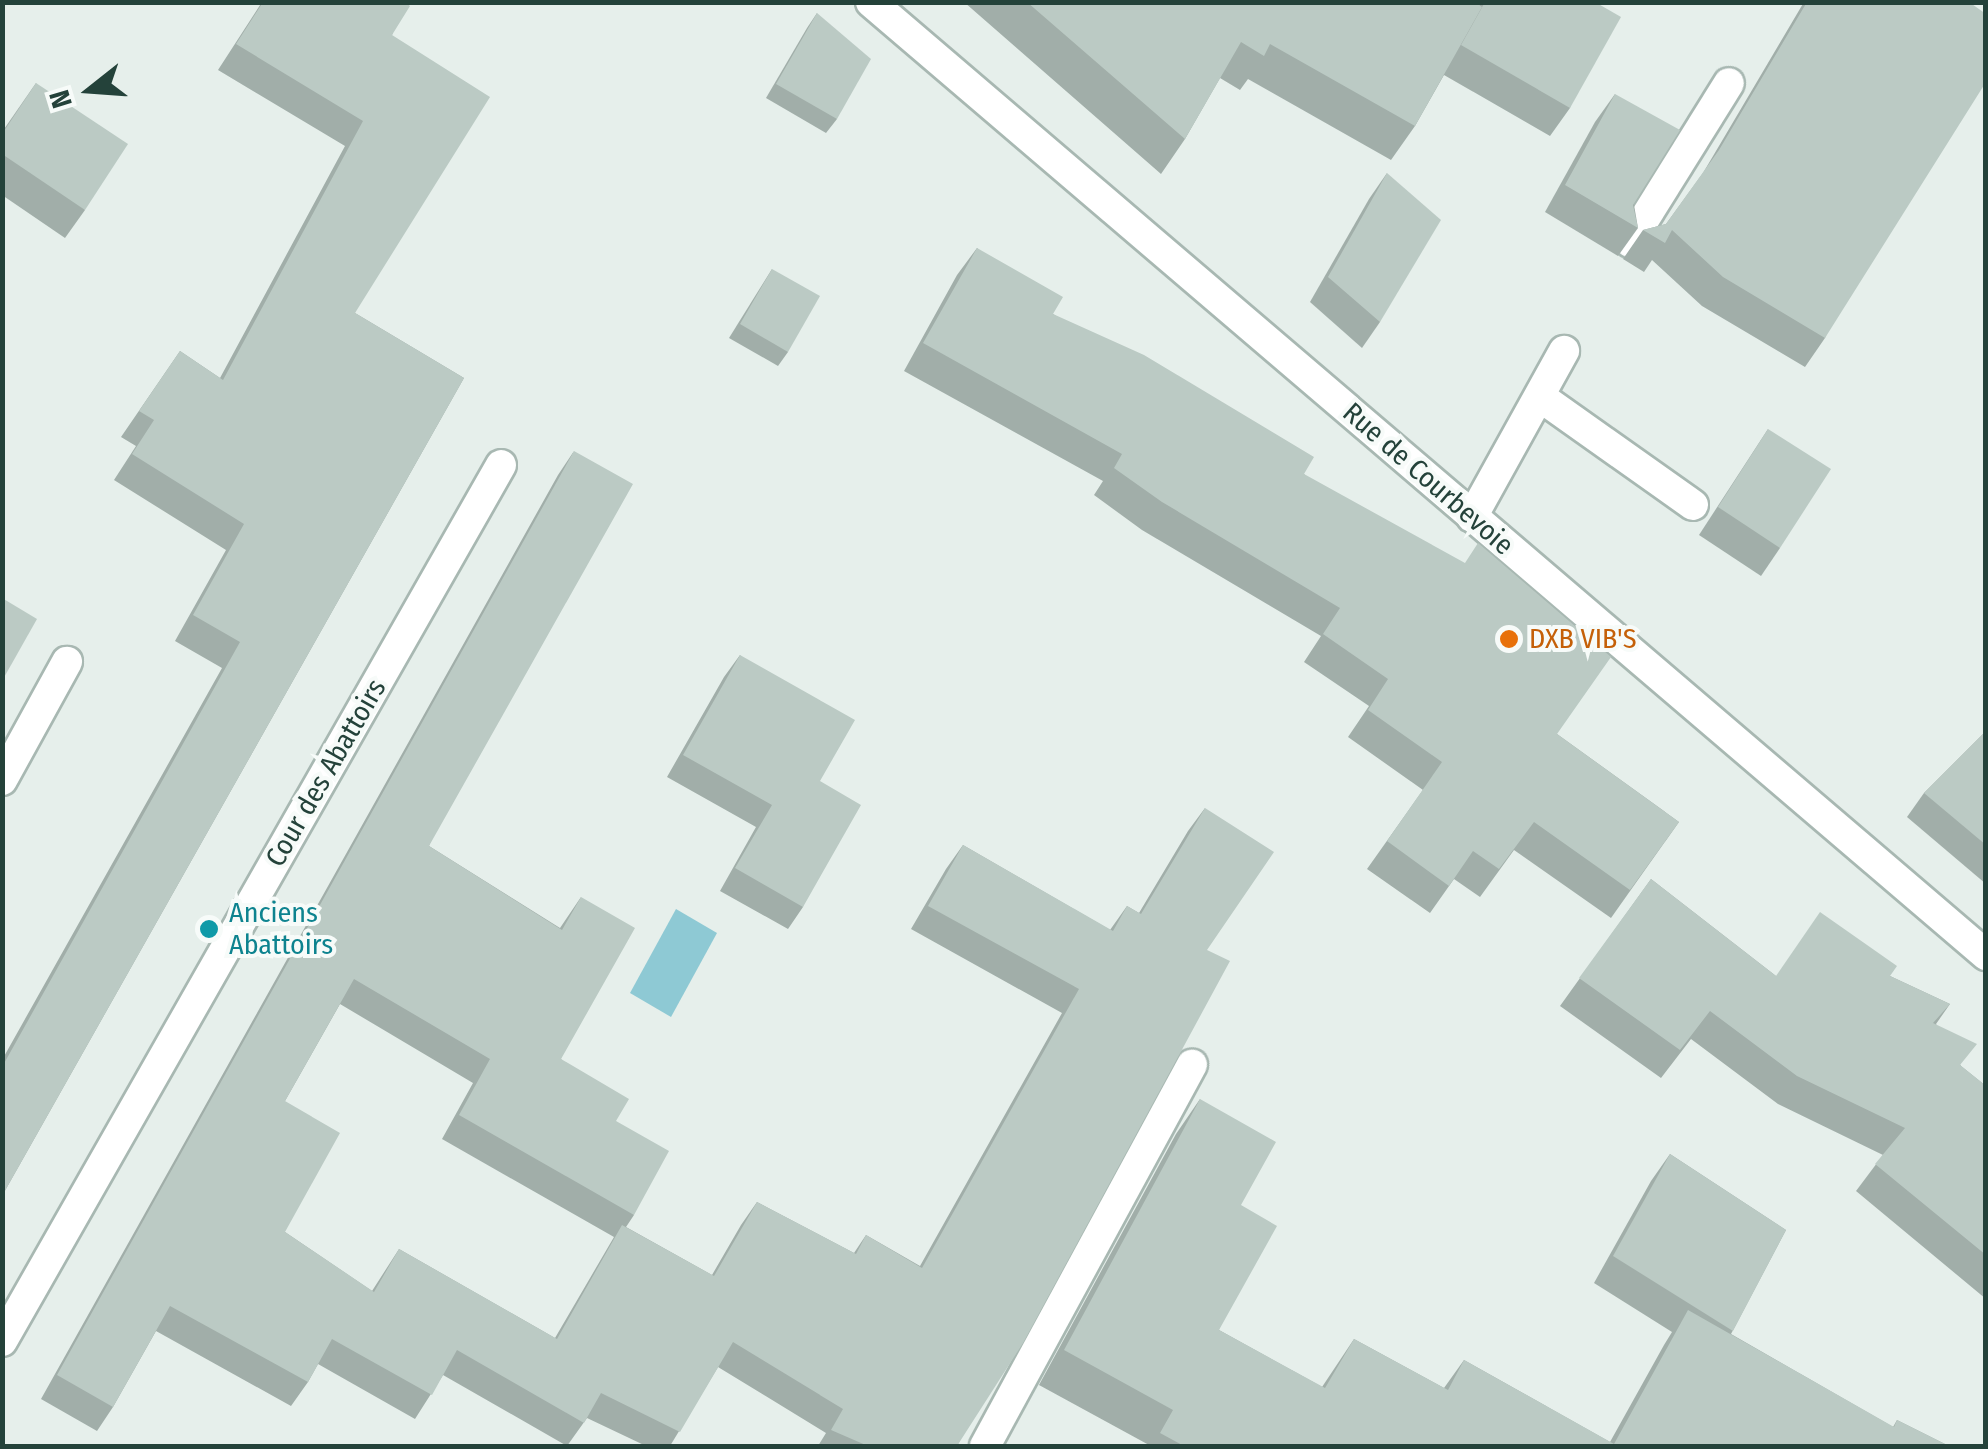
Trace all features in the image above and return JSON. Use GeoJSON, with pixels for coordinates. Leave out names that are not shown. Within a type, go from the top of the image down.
{"type":"FeatureCollection","features":[{"type":"Feature","properties":{"kind":"street","name":"Rue de Courbevoie"},"geometry":{"type":"LineString","coordinates":[[872,2],[1986,956]]}},
{"type":"Feature","properties":{"kind":"street"},"geometry":{"type":"LineString","coordinates":[[1630,242],[1729,83]]}},
{"type":"Feature","properties":{"kind":"street"},"geometry":{"type":"LineString","coordinates":[[1472,516],[1542,398],[1564,351]]}},
{"type":"Feature","properties":{"kind":"street"},"geometry":{"type":"LineString","coordinates":[[1542,398],[1693,505]]}},
{"type":"Feature","properties":{"kind":"street","name":"Cour des Abattoirs"},"geometry":{"type":"LineString","coordinates":[[2,1341],[501,465]]}},
{"type":"Feature","properties":{"kind":"street"},"geometry":{"type":"LineString","coordinates":[[2,780],[66,662]]}},
{"type":"Feature","properties":{"kind":"street"},"geometry":{"type":"LineString","coordinates":[[986,1446],[1192,1064]]}},
{"type":"Feature","properties":{"kind":"water"},"geometry":{"type":"Polygon","coordinates":[[[676,909],[717,933],[671,1017],[630,993],[676,909]]]}},
{"type":"Feature","properties":{"kind":"building"},"geometry":{"type":"Polygon","coordinates":[[[263,2],[405,2],[410,6],[392,35],[490,97],[355,313],[464,378],[2,1196],[2,1067],[240,642],[193,615],[244,524],[132,454],[154,420],[139,411],[180,351],[223,380],[363,121],[236,44],[263,2]]]}},
{"type":"Feature","properties":{"kind":"building"},"geometry":{"type":"Polygon","coordinates":[[[1027,2],[1474,2],[1482,7],[1415,126],[1270,44],[1264,56],[1241,42],[1185,139],[1027,2]]]}},
{"type":"Feature","properties":{"kind":"building"},"geometry":{"type":"Polygon","coordinates":[[[1485,2],[1595,2],[1621,17],[1570,108],[1461,45],[1485,2]]]}},
{"type":"Feature","properties":{"kind":"building"},"geometry":{"type":"Polygon","coordinates":[[[1807,2],[1969,2],[1986,14],[1986,82],[1825,338],[1723,277],[1672,230],[1665,243],[1643,230],[1666,224],[1719,150],[1807,2]]]}},
{"type":"Feature","properties":{"kind":"building"},"geometry":{"type":"Polygon","coordinates":[[[817,13],[871,59],[837,119],[776,84],[817,13]]]}},
{"type":"Feature","properties":{"kind":"building"},"geometry":{"type":"Polygon","coordinates":[[[36,83],[128,144],[85,210],[2,154],[2,134],[36,83]]]}},
{"type":"Feature","properties":{"kind":"building"},"geometry":{"type":"Polygon","coordinates":[[[1615,94],[1680,130],[1633,205],[1638,228],[1565,185],[1615,94]]]}},
{"type":"Feature","properties":{"kind":"building"},"geometry":{"type":"Polygon","coordinates":[[[1387,173],[1441,220],[1380,322],[1328,277],[1387,173]]]}},
{"type":"Feature","properties":{"kind":"building"},"geometry":{"type":"Polygon","coordinates":[[[977,248],[1063,297],[1053,314],[1144,355],[1314,457],[1304,474],[1465,563],[1478,543],[1611,657],[1557,734],[1679,822],[1630,890],[1534,822],[1499,869],[1473,851],[1449,886],[1387,841],[1442,762],[1368,710],[1388,679],[1323,634],[1340,608],[1162,502],[1114,468],[1122,454],[923,343],[977,248]]]}},
{"type":"Feature","properties":{"kind":"building"},"geometry":{"type":"Polygon","coordinates":[[[772,269],[820,296],[788,352],[740,324],[772,269]]]}},
{"type":"Feature","properties":{"kind":"building"},"geometry":{"type":"Polygon","coordinates":[[[1768,429],[1831,469],[1780,548],[1718,507],[1768,429]]]}},
{"type":"Feature","properties":{"kind":"building"},"geometry":{"type":"Polygon","coordinates":[[[574,451],[633,484],[429,846],[562,930],[581,897],[635,928],[561,1059],[629,1099],[616,1121],[669,1151],[634,1215],[459,1115],[490,1059],[354,979],[285,1101],[340,1133],[285,1232],[374,1292],[399,1249],[557,1339],[622,1225],[714,1276],[757,1202],[856,1254],[866,1235],[922,1268],[1079,989],[928,906],[963,845],[1113,931],[1127,906],[1141,914],[1205,808],[1274,852],[1207,950],[1230,961],[1023,1343],[957,1446],[868,1446],[831,1430],[843,1409],[733,1342],[680,1432],[601,1393],[584,1423],[457,1350],[432,1395],[332,1339],[308,1382],[170,1306],[113,1407],[57,1375],[574,451]]]}},
{"type":"Feature","properties":{"kind":"building"},"geometry":{"type":"Polygon","coordinates":[[[2,598],[37,619],[2,681],[2,598]]]}},
{"type":"Feature","properties":{"kind":"building"},"geometry":{"type":"Polygon","coordinates":[[[740,655],[855,720],[820,781],[861,805],[803,907],[735,868],[772,805],[683,755],[740,655]]]}},
{"type":"Feature","properties":{"kind":"building"},"geometry":{"type":"Polygon","coordinates":[[[1986,731],[1986,845],[1924,793],[1986,731]]]}},
{"type":"Feature","properties":{"kind":"building"},"geometry":{"type":"Polygon","coordinates":[[[1651,879],[1776,976],[1820,912],[1897,966],[1890,976],[1950,1004],[1933,1023],[1977,1044],[1960,1065],[1986,1086],[1986,1255],[1875,1164],[1905,1128],[1797,1076],[1710,1011],[1680,1050],[1579,978],[1651,879]]]}},
{"type":"Feature","properties":{"kind":"building"},"geometry":{"type":"Polygon","coordinates":[[[1200,1099],[1276,1142],[1241,1205],[1277,1226],[1219,1330],[1325,1388],[1354,1339],[1448,1390],[1464,1360],[1614,1444],[1688,1310],[1894,1427],[1897,1420],[1949,1446],[1184,1446],[1160,1433],[1173,1410],[1064,1350],[1200,1099]]]}},
{"type":"Feature","properties":{"kind":"building"},"geometry":{"type":"Polygon","coordinates":[[[1670,1154],[1786,1230],[1733,1331],[1613,1256],[1670,1154]]]}},
{"type":"Feature","properties":{"kind":"place","name":"DXB VIB'S"},"geometry":{"type":"Point","coordinates":[1509,639]}},
{"type":"Feature","properties":{"kind":"place","name":"Anciens Abattoirs"},"geometry":{"type":"Point","coordinates":[209,929]}}]}
